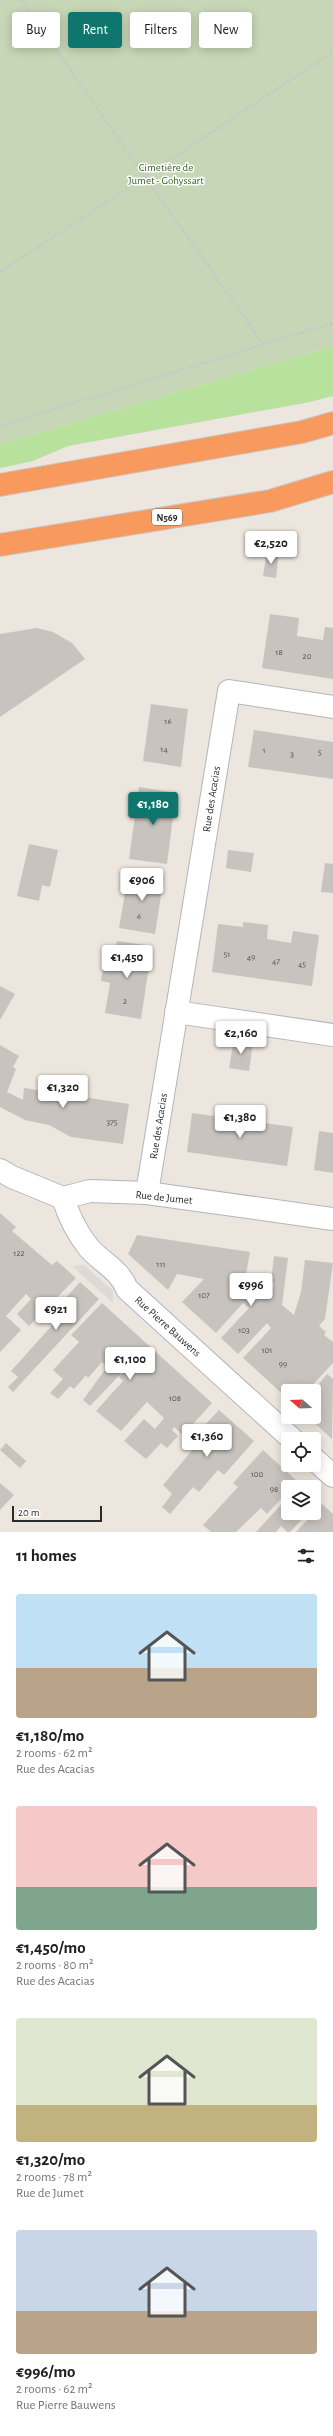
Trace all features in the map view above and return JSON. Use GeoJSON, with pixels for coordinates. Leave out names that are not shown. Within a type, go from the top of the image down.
{"type":"FeatureCollection","features":[{"type":"Feature","properties":{"kind":"highway"},"geometry":{"type":"LineString","coordinates":[[0,485],[302,432],[333,423]]}},
{"type":"Feature","properties":{"kind":"highway","name":"N569"},"geometry":{"type":"LineString","coordinates":[[0,545],[270,501],[333,482]]}},
{"type":"Feature","properties":{"kind":"street","name":"Rue des Acacias"},"geometry":{"type":"LineString","coordinates":[[147,1193],[229,690],[333,706]]}},
{"type":"Feature","properties":{"kind":"street"},"geometry":{"type":"LineString","coordinates":[[176,1012],[333,1035]]}},
{"type":"Feature","properties":{"kind":"street"},"geometry":{"type":"LineString","coordinates":[[0,1170],[24,1183],[63,1198]]}},
{"type":"Feature","properties":{"kind":"street","name":"Rue de Jumet"},"geometry":{"type":"LineString","coordinates":[[63,1198],[90,1191],[147,1193],[333,1219]]}},
{"type":"Feature","properties":{"kind":"street","name":"Rue Pierre Bauwens"},"geometry":{"type":"LineString","coordinates":[[63,1198],[72,1224],[90,1249],[124,1280],[127,1288],[284,1432]]}},
{"type":"Feature","properties":{"kind":"street"},"geometry":{"type":"LineString","coordinates":[[321,1465],[333,1476]]}},
{"type":"Feature","properties":{"kind":"path"},"geometry":{"type":"LineString","coordinates":[[21,0],[263,344]]}},
{"type":"Feature","properties":{"kind":"path"},"geometry":{"type":"LineString","coordinates":[[0,272],[333,52]]}},
{"type":"Feature","properties":{"kind":"path"},"geometry":{"type":"LineString","coordinates":[[0,426],[333,323]]}},
{"type":"Feature","properties":{"kind":"green space","name":"Cimetière de Jumet - Gohyssart"},"geometry":{"type":"Polygon","coordinates":[[[0,0],[333,0],[333,346],[0,444],[0,0]]]}},
{"type":"Feature","properties":{"kind":"green space"},"geometry":{"type":"Polygon","coordinates":[[[333,346],[333,396],[310,402],[68,446],[33,461],[0,468],[0,444],[333,346]]]}},
{"type":"Feature","properties":{"kind":"shaded area"},"geometry":{"type":"Polygon","coordinates":[[[84,1265],[113,1291],[113,1303],[72,1266],[84,1265]]]}},
{"type":"Feature","properties":{"kind":"building"},"geometry":{"type":"Polygon","coordinates":[[[267,551],[279,553],[276,578],[263,576],[267,551]]]}},
{"type":"Feature","properties":{"kind":"building"},"geometry":{"type":"Polygon","coordinates":[[[270,614],[299,618],[297,636],[323,640],[325,627],[333,628],[333,679],[262,668],[270,614]]]}},
{"type":"Feature","properties":{"kind":"building"},"geometry":{"type":"Polygon","coordinates":[[[37,628],[53,632],[72,643],[85,659],[0,717],[0,634],[37,628]]]}},
{"type":"Feature","properties":{"kind":"building"},"geometry":{"type":"Polygon","coordinates":[[[151,704],[188,709],[181,767],[143,761],[151,704]]]}},
{"type":"Feature","properties":{"kind":"building"},"geometry":{"type":"Polygon","coordinates":[[[254,730],[333,742],[333,779],[248,767],[254,730]]]}},
{"type":"Feature","properties":{"kind":"building"},"geometry":{"type":"Polygon","coordinates":[[[139,787],[176,793],[167,864],[129,859],[139,787]]]}},
{"type":"Feature","properties":{"kind":"building"},"geometry":{"type":"Polygon","coordinates":[[[29,844],[58,850],[50,887],[42,885],[39,901],[17,896],[29,844]]]}},
{"type":"Feature","properties":{"kind":"building"},"geometry":{"type":"Polygon","coordinates":[[[228,850],[254,853],[251,872],[226,868],[228,850]]]}},
{"type":"Feature","properties":{"kind":"building"},"geometry":{"type":"Polygon","coordinates":[[[325,863],[333,864],[333,893],[321,892],[325,863]]]}},
{"type":"Feature","properties":{"kind":"building"},"geometry":{"type":"Polygon","coordinates":[[[129,870],[164,876],[155,934],[119,928],[129,870]]]}},
{"type":"Feature","properties":{"kind":"building"},"geometry":{"type":"Polygon","coordinates":[[[243,922],[268,925],[267,939],[291,943],[293,931],[319,935],[312,986],[212,972],[218,924],[243,927],[243,922]]]}},
{"type":"Feature","properties":{"kind":"building"},"geometry":{"type":"Polygon","coordinates":[[[117,941],[152,946],[141,1019],[105,1013],[110,983],[101,981],[105,954],[115,954],[117,941]]]}},
{"type":"Feature","properties":{"kind":"building"},"geometry":{"type":"Polygon","coordinates":[[[0,986],[15,994],[0,1020],[0,986]]]}},
{"type":"Feature","properties":{"kind":"building"},"geometry":{"type":"Polygon","coordinates":[[[234,1039],[253,1042],[249,1071],[229,1068],[234,1039]]]}},
{"type":"Feature","properties":{"kind":"building"},"geometry":{"type":"Polygon","coordinates":[[[0,1045],[19,1056],[13,1067],[16,1069],[7,1092],[23,1100],[24,1088],[129,1104],[123,1144],[71,1137],[49,1125],[25,1120],[0,1107],[0,1045]]]}},
{"type":"Feature","properties":{"kind":"building"},"geometry":{"type":"Polygon","coordinates":[[[192,1113],[293,1127],[287,1166],[187,1152],[192,1113]]]}},
{"type":"Feature","properties":{"kind":"building"},"geometry":{"type":"Polygon","coordinates":[[[319,1131],[333,1133],[333,1173],[314,1170],[319,1131]]]}},
{"type":"Feature","properties":{"kind":"building"},"geometry":{"type":"Polygon","coordinates":[[[0,1213],[16,1227],[12,1231],[52,1265],[57,1261],[76,1278],[29,1326],[17,1314],[31,1299],[26,1294],[6,1316],[21,1330],[0,1352],[0,1213]]]}},
{"type":"Feature","properties":{"kind":"building"},"geometry":{"type":"Polygon","coordinates":[[[137,1235],[250,1252],[245,1280],[256,1290],[259,1286],[272,1298],[274,1283],[271,1282],[274,1256],[288,1258],[282,1305],[294,1315],[301,1292],[305,1260],[333,1263],[325,1319],[319,1326],[326,1332],[324,1335],[333,1342],[333,1363],[314,1384],[281,1384],[281,1393],[243,1358],[271,1328],[267,1323],[238,1354],[221,1338],[249,1308],[243,1303],[216,1333],[182,1302],[204,1279],[177,1274],[168,1290],[128,1254],[137,1235]]]}},
{"type":"Feature","properties":{"kind":"building"},"geometry":{"type":"Polygon","coordinates":[[[80,1282],[99,1299],[13,1392],[8,1387],[18,1377],[11,1371],[56,1321],[50,1315],[80,1282]]]}},
{"type":"Feature","properties":{"kind":"building"},"geometry":{"type":"Polygon","coordinates":[[[102,1303],[212,1403],[183,1435],[174,1427],[172,1430],[178,1436],[167,1448],[161,1443],[146,1459],[124,1441],[144,1419],[155,1429],[164,1418],[147,1402],[121,1431],[96,1411],[123,1381],[119,1377],[137,1357],[90,1406],[83,1400],[107,1367],[102,1362],[88,1378],[86,1375],[74,1389],[70,1386],[58,1399],[50,1393],[63,1379],[53,1370],[79,1342],[71,1335],[102,1303]]]}},
{"type":"Feature","properties":{"kind":"building"},"geometry":{"type":"Polygon","coordinates":[[[327,1374],[333,1379],[332,1439],[316,1424],[321,1424],[321,1384],[319,1384],[327,1374]]]}},
{"type":"Feature","properties":{"kind":"building"},"geometry":{"type":"Polygon","coordinates":[[[219,1410],[254,1441],[224,1475],[218,1470],[199,1492],[193,1487],[170,1514],[162,1507],[172,1494],[163,1485],[194,1448],[188,1443],[219,1410]]]}},
{"type":"Feature","properties":{"kind":"building"},"geometry":{"type":"Polygon","coordinates":[[[6,1443],[26,1461],[20,1468],[0,1450],[6,1443]]]}},
{"type":"Feature","properties":{"kind":"building"},"geometry":{"type":"Polygon","coordinates":[[[263,1450],[281,1466],[281,1472],[287,1472],[296,1480],[281,1480],[281,1499],[267,1514],[261,1508],[236,1532],[211,1532],[203,1525],[238,1487],[233,1483],[263,1450]]]}},
{"type":"Feature","properties":{"kind":"building"},"geometry":{"type":"Polygon","coordinates":[[[0,1483],[14,1495],[0,1510],[0,1483]]]}},
{"type":"Feature","properties":{"kind":"building"},"geometry":{"type":"Polygon","coordinates":[[[322,1504],[333,1514],[333,1532],[296,1532],[307,1520],[321,1520],[322,1504]]]}},
{"type":"Feature","properties":{"kind":"building"},"geometry":{"type":"Polygon","coordinates":[[[281,1505],[281,1520],[301,1520],[290,1532],[287,1532],[281,1526],[276,1532],[256,1532],[281,1505]]]}}]}
